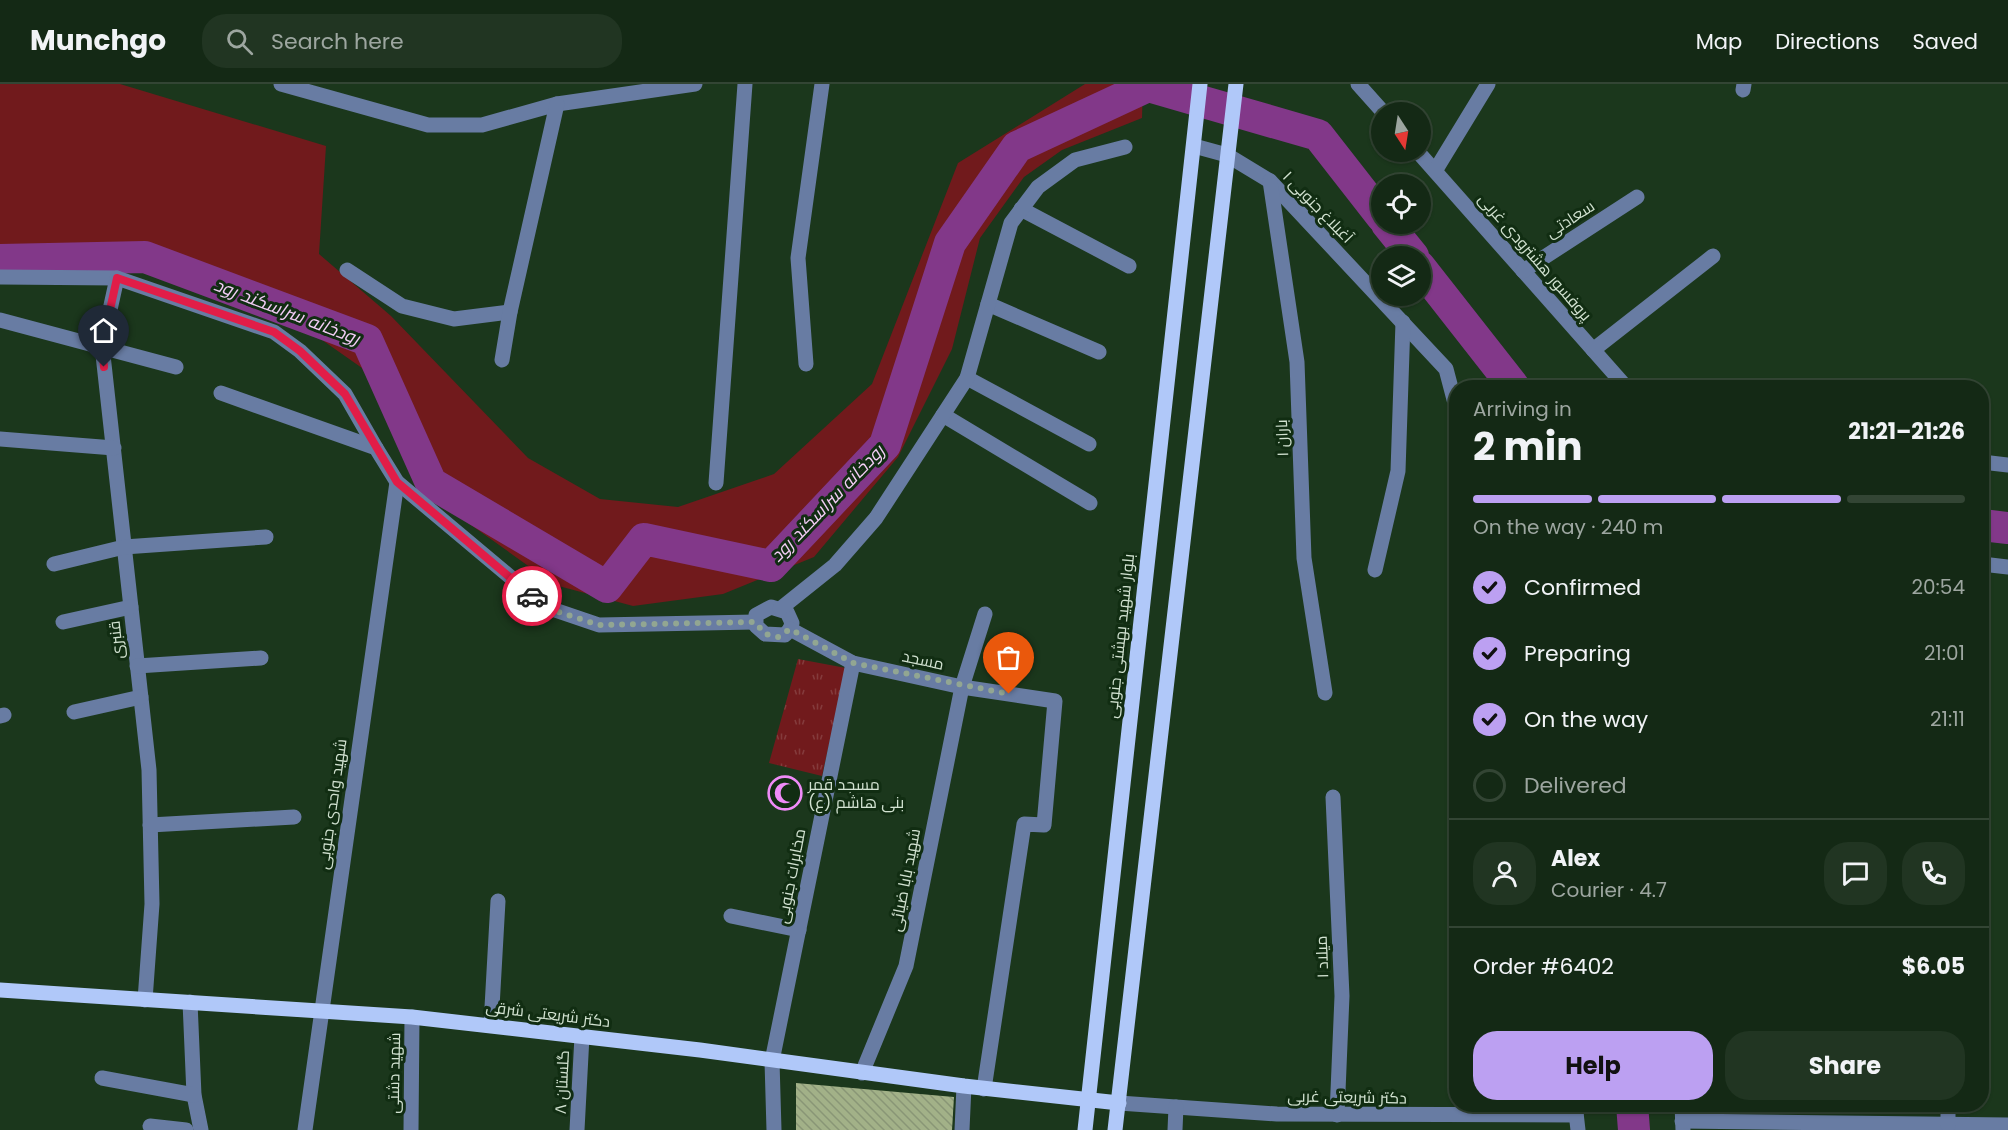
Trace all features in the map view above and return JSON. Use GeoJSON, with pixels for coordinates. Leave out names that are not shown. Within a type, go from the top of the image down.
{"type":"FeatureCollection","features":[{"type":"Feature","properties":{"kind":"main road","name":"بلوار شهید بهشتی جنوبی"},"geometry":{"type":"LineString","coordinates":[[1085,1130],[1200,84]]}},
{"type":"Feature","properties":{"kind":"main road"},"geometry":{"type":"LineString","coordinates":[[1115,1130],[1236,84]]}},
{"type":"Feature","properties":{"kind":"main road","name":"دکتر شریعتی شرقی"},"geometry":{"type":"LineString","coordinates":[[0,990],[412,1017],[582,1036],[984,1089],[1119,1103]]}},
{"type":"Feature","properties":{"kind":"street"},"geometry":{"type":"LineString","coordinates":[[281,84],[428,125],[482,125],[557,104],[695,84]]}},
{"type":"Feature","properties":{"kind":"street"},"geometry":{"type":"LineString","coordinates":[[716,483],[745,84]]}},
{"type":"Feature","properties":{"kind":"street"},"geometry":{"type":"LineString","coordinates":[[806,364],[798,258],[822,84]]}},
{"type":"Feature","properties":{"kind":"street"},"geometry":{"type":"LineString","coordinates":[[1358,84],[1374,102]]}},
{"type":"Feature","properties":{"kind":"street"},"geometry":{"type":"LineString","coordinates":[[1435,171],[1488,84]]}},
{"type":"Feature","properties":{"kind":"street"},"geometry":{"type":"LineString","coordinates":[[502,360],[510,312],[557,104]]}},
{"type":"Feature","properties":{"kind":"street","name":"آغبلاغ جنوبی ۱"},"geometry":{"type":"LineString","coordinates":[[1194,146],[1227,155],[1270,181],[1446,369],[1449,380]]}},
{"type":"Feature","properties":{"kind":"street"},"geometry":{"type":"LineString","coordinates":[[780,609],[791,618],[790,629],[785,635],[771,636],[759,631],[755,622],[756,615],[764,609],[780,609],[835,565],[876,518],[967,378],[1011,223],[1021,209],[1038,187],[1076,160],[1125,147]]}},
{"type":"Feature","properties":{"kind":"street","name":"پروفسور هشترودی غربی"},"geometry":{"type":"LineString","coordinates":[[1427,162],[1620,380]]}},
{"type":"Feature","properties":{"kind":"street","name":"باران ۱"},"geometry":{"type":"LineString","coordinates":[[1270,181],[1297,362],[1304,558],[1325,693]]}},
{"type":"Feature","properties":{"kind":"street","name":"سعادتی"},"geometry":{"type":"LineString","coordinates":[[1523,271],[1637,196]]}},
{"type":"Feature","properties":{"kind":"street"},"geometry":{"type":"LineString","coordinates":[[1021,209],[1129,266]]}},
{"type":"Feature","properties":{"kind":"street"},"geometry":{"type":"LineString","coordinates":[[1593,350],[1713,256]]}},
{"type":"Feature","properties":{"kind":"street"},"geometry":{"type":"LineString","coordinates":[[347,270],[402,306],[454,319],[510,312]]}},
{"type":"Feature","properties":{"kind":"street"},"geometry":{"type":"LineString","coordinates":[[0,277],[117,278],[274,332],[300,351],[345,394],[397,482],[546,608],[599,625],[755,622]]}},
{"type":"Feature","properties":{"kind":"street","name":"قنبری"},"geometry":{"type":"LineString","coordinates":[[117,278],[102,346],[149,770],[152,904],[145,1000]]}},
{"type":"Feature","properties":{"kind":"street"},"geometry":{"type":"LineString","coordinates":[[988,304],[1099,352]]}},
{"type":"Feature","properties":{"kind":"street"},"geometry":{"type":"LineString","coordinates":[[0,320],[176,367]]}},
{"type":"Feature","properties":{"kind":"street"},"geometry":{"type":"LineString","coordinates":[[1375,570],[1398,471],[1403,322]]}},
{"type":"Feature","properties":{"kind":"street"},"geometry":{"type":"LineString","coordinates":[[967,378],[1089,444]]}},
{"type":"Feature","properties":{"kind":"street"},"geometry":{"type":"LineString","coordinates":[[221,393],[376,448]]}},
{"type":"Feature","properties":{"kind":"street"},"geometry":{"type":"LineString","coordinates":[[943,415],[1090,503]]}},
{"type":"Feature","properties":{"kind":"street"},"geometry":{"type":"LineString","coordinates":[[0,439],[114,448]]}},
{"type":"Feature","properties":{"kind":"street"},"geometry":{"type":"LineString","coordinates":[[1989,463],[2008,465]]}},
{"type":"Feature","properties":{"kind":"street","name":"شهید واحدی جنوبی"},"geometry":{"type":"LineString","coordinates":[[305,1130],[397,482]]}},
{"type":"Feature","properties":{"kind":"street"},"geometry":{"type":"LineString","coordinates":[[54,564],[124,547],[266,537]]}},
{"type":"Feature","properties":{"kind":"street"},"geometry":{"type":"LineString","coordinates":[[1989,565],[2008,567]]}},
{"type":"Feature","properties":{"kind":"street"},"geometry":{"type":"LineString","coordinates":[[63,622],[131,607]]}},
{"type":"Feature","properties":{"kind":"street","name":"شهيد بابا ضيائی"},"geometry":{"type":"LineString","coordinates":[[862,1073],[906,966],[962,687],[985,614]]}},
{"type":"Feature","properties":{"kind":"street","name":"مسجد"},"geometry":{"type":"LineString","coordinates":[[790,629],[853,663],[962,687],[1056,701],[1044,825],[1024,824],[984,1089]]}},
{"type":"Feature","properties":{"kind":"street"},"geometry":{"type":"LineString","coordinates":[[137,666],[261,658]]}},
{"type":"Feature","properties":{"kind":"street","name":"مخابرات جنوبی"},"geometry":{"type":"LineString","coordinates":[[774,1130],[772,1061],[853,663]]}},
{"type":"Feature","properties":{"kind":"street"},"geometry":{"type":"LineString","coordinates":[[74,712],[141,697]]}},
{"type":"Feature","properties":{"kind":"street","name":"میلاد ۱"},"geometry":{"type":"LineString","coordinates":[[1333,797],[1342,996],[1337,1115]]}},
{"type":"Feature","properties":{"kind":"street"},"geometry":{"type":"LineString","coordinates":[[150,825],[294,817]]}},
{"type":"Feature","properties":{"kind":"street"},"geometry":{"type":"LineString","coordinates":[[491,1025],[498,901]]}},
{"type":"Feature","properties":{"kind":"street"},"geometry":{"type":"LineString","coordinates":[[731,916],[799,930]]}},
{"type":"Feature","properties":{"kind":"street"},"geometry":{"type":"LineString","coordinates":[[190,1002],[194,1095],[201,1130]]}},
{"type":"Feature","properties":{"kind":"street","name":"شهید دشتی"},"geometry":{"type":"LineString","coordinates":[[411,1130],[412,1017]]}},
{"type":"Feature","properties":{"kind":"street","name":"گلستان ۸"},"geometry":{"type":"LineString","coordinates":[[577,1130],[582,1036]]}},
{"type":"Feature","properties":{"kind":"street"},"geometry":{"type":"LineString","coordinates":[[102,1078],[194,1095]]}},
{"type":"Feature","properties":{"kind":"street"},"geometry":{"type":"LineString","coordinates":[[962,1130],[964,1086]]}},
{"type":"Feature","properties":{"kind":"street","name":"دکتر شریعتی غربی"},"geometry":{"type":"LineString","coordinates":[[1119,1103],[1277,1114],[1337,1115],[1373,1123],[1450,1123],[1576,1116]]}},
{"type":"Feature","properties":{"kind":"street"},"geometry":{"type":"LineString","coordinates":[[1175,1130],[1176,1107]]}},
{"type":"Feature","properties":{"kind":"street"},"geometry":{"type":"LineString","coordinates":[[1948,1112],[1948,1125]]}},
{"type":"Feature","properties":{"kind":"street"},"geometry":{"type":"LineString","coordinates":[[1277,1114],[1277,1130]]}},
{"type":"Feature","properties":{"kind":"street"},"geometry":{"type":"LineString","coordinates":[[1683,1126],[2008,1125]]}},
{"type":"Feature","properties":{"kind":"street"},"geometry":{"type":"LineString","coordinates":[[150,1126],[186,1130]]}},
{"type":"Feature","properties":{"kind":"green space"},"geometry":{"type":"Polygon","coordinates":[[[0,84],[120,84],[326,146],[319,254],[391,316],[528,458],[600,499],[678,507],[774,474],[872,384],[958,163],[1085,84],[1143,84],[1142,118],[1062,150],[1024,177],[980,238],[952,349],[898,457],[814,557],[723,594],[633,606],[555,585],[429,495],[362,368],[305,328],[140,264],[0,272],[0,84]]]}},
{"type":"Feature","properties":{"kind":"green space"},"geometry":{"type":"Polygon","coordinates":[[[798,659],[846,668],[822,776],[769,763],[798,659]]]}},
{"type":"Feature","properties":{"kind":"building"},"geometry":{"type":"Polygon","coordinates":[[[796,1083],[954,1097],[952,1130],[796,1130],[796,1083]]]}},
{"type":"Feature","properties":{"kind":"waterway","name":"رودخانه سراسکند رود"},"geometry":{"type":"LineString","coordinates":[[0,260],[145,257],[367,340],[431,483],[607,587],[644,539],[771,566],[885,445],[950,243],[1017,147],[1148,86],[1318,135],[1371,203]]}},
{"type":"Feature","properties":{"kind":"waterway","name":"رودخانه سراسکند رود"},"geometry":{"type":"LineString","coordinates":[[1395,234],[1405,246]]}},
{"type":"Feature","properties":{"kind":"waterway","name":"رودخانه سراسکند رود"},"geometry":{"type":"LineString","coordinates":[[1431,281],[1509,380]]}},
{"type":"Feature","properties":{"kind":"waterway","name":"رودخانه سراسکند رود"},"geometry":{"type":"LineString","coordinates":[[1989,526],[2008,528]]}},
{"type":"Feature","properties":{"kind":"waterway"},"geometry":{"type":"LineString","coordinates":[[1633,1112],[1634,1130]]}},
{"type":"Feature","properties":{"kind":"way so far"},"geometry":{"type":"LineString","coordinates":[[532,596],[546,608],[599,625],[755,622],[759,631],[778,637],[785,635],[790,629],[853,663],[962,687],[1009,694]]}},
{"type":"Feature","properties":{"kind":"place","name":"مسجد قمر بنی هاشم (ع)"},"geometry":{"type":"Point","coordinates":[785,793]}},
{"type":"Feature","properties":{"kind":"route"},"geometry":{"type":"LineString","coordinates":[[104,367],[102,346],[117,278],[274,332],[300,351],[345,394],[397,482],[532,596]]}}]}
